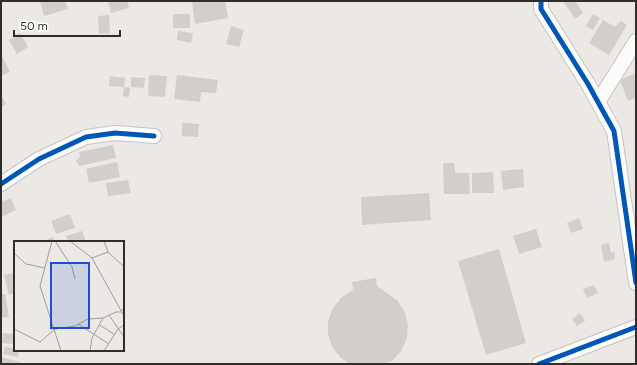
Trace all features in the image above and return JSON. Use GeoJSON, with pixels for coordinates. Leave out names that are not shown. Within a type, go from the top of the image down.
{"type":"FeatureCollection","features":[{"type":"Feature","properties":{"kind":"street"},"geometry":{"type":"LineString","coordinates":[[541,1],[541,9],[588,84],[614,131],[636,283]]}},
{"type":"Feature","properties":{"kind":"street"},"geometry":{"type":"LineString","coordinates":[[598,102],[636,41]]}},
{"type":"Feature","properties":{"kind":"street"},"geometry":{"type":"LineString","coordinates":[[1,184],[39,159],[86,137],[115,133],[154,136]]}},
{"type":"Feature","properties":{"kind":"street"},"geometry":{"type":"LineString","coordinates":[[539,364],[636,327]]}},
{"type":"Feature","properties":{"kind":"building"},"geometry":{"type":"Polygon","coordinates":[[[40,1],[65,1],[68,9],[44,16],[40,1]]]}},
{"type":"Feature","properties":{"kind":"building"},"geometry":{"type":"Polygon","coordinates":[[[108,1],[127,1],[129,8],[111,13],[108,1]]]}},
{"type":"Feature","properties":{"kind":"building"},"geometry":{"type":"Polygon","coordinates":[[[192,1],[225,1],[228,18],[195,24],[192,1]]]}},
{"type":"Feature","properties":{"kind":"building"},"geometry":{"type":"Polygon","coordinates":[[[563,1],[575,1],[583,13],[575,19],[563,1]]]}},
{"type":"Feature","properties":{"kind":"building"},"geometry":{"type":"Polygon","coordinates":[[[173,14],[190,14],[190,28],[173,28],[173,14]]]}},
{"type":"Feature","properties":{"kind":"building"},"geometry":{"type":"Polygon","coordinates":[[[593,14],[600,18],[593,30],[586,26],[593,14]]]}},
{"type":"Feature","properties":{"kind":"building"},"geometry":{"type":"Polygon","coordinates":[[[109,15],[110,33],[99,34],[98,16],[109,15]]]}},
{"type":"Feature","properties":{"kind":"building"},"geometry":{"type":"Polygon","coordinates":[[[603,20],[615,27],[621,21],[627,25],[609,55],[589,43],[603,20]]]}},
{"type":"Feature","properties":{"kind":"building"},"geometry":{"type":"Polygon","coordinates":[[[231,26],[244,30],[239,47],[226,44],[231,26]]]}},
{"type":"Feature","properties":{"kind":"building"},"geometry":{"type":"Polygon","coordinates":[[[178,31],[193,33],[191,43],[177,40],[178,31]]]}},
{"type":"Feature","properties":{"kind":"building"},"geometry":{"type":"Polygon","coordinates":[[[20,33],[28,47],[17,54],[9,40],[20,33]]]}},
{"type":"Feature","properties":{"kind":"building"},"geometry":{"type":"Polygon","coordinates":[[[1,54],[10,72],[1,76],[1,54]]]}},
{"type":"Feature","properties":{"kind":"building"},"geometry":{"type":"Polygon","coordinates":[[[636,73],[636,98],[628,101],[620,80],[636,73]]]}},
{"type":"Feature","properties":{"kind":"building"},"geometry":{"type":"Polygon","coordinates":[[[149,75],[167,76],[165,97],[148,96],[149,75]]]}},
{"type":"Feature","properties":{"kind":"building"},"geometry":{"type":"Polygon","coordinates":[[[177,75],[218,80],[216,93],[201,92],[200,102],[174,99],[177,75]]]}},
{"type":"Feature","properties":{"kind":"building"},"geometry":{"type":"Polygon","coordinates":[[[110,76],[125,78],[124,87],[109,86],[110,76]]]}},
{"type":"Feature","properties":{"kind":"building"},"geometry":{"type":"Polygon","coordinates":[[[131,77],[145,78],[144,88],[131,87],[131,77]]]}},
{"type":"Feature","properties":{"kind":"building"},"geometry":{"type":"Polygon","coordinates":[[[124,87],[130,88],[129,97],[123,96],[124,87]]]}},
{"type":"Feature","properties":{"kind":"building"},"geometry":{"type":"Polygon","coordinates":[[[1,95],[6,104],[1,107],[1,95]]]}},
{"type":"Feature","properties":{"kind":"building"},"geometry":{"type":"Polygon","coordinates":[[[182,123],[199,124],[198,137],[182,136],[182,123]]]}},
{"type":"Feature","properties":{"kind":"building"},"geometry":{"type":"Polygon","coordinates":[[[113,145],[116,158],[79,166],[76,160],[80,157],[79,152],[113,145]]]}},
{"type":"Feature","properties":{"kind":"building"},"geometry":{"type":"Polygon","coordinates":[[[117,162],[120,177],[89,183],[86,169],[117,162]]]}},
{"type":"Feature","properties":{"kind":"building"},"geometry":{"type":"Polygon","coordinates":[[[443,163],[454,163],[455,173],[469,173],[470,194],[444,194],[443,163]]]}},
{"type":"Feature","properties":{"kind":"building"},"geometry":{"type":"Polygon","coordinates":[[[523,169],[524,187],[503,190],[501,171],[523,169]]]}},
{"type":"Feature","properties":{"kind":"building"},"geometry":{"type":"Polygon","coordinates":[[[493,172],[494,193],[472,193],[472,173],[493,172]]]}},
{"type":"Feature","properties":{"kind":"building"},"geometry":{"type":"Polygon","coordinates":[[[128,180],[131,193],[108,196],[106,183],[128,180]]]}},
{"type":"Feature","properties":{"kind":"building"},"geometry":{"type":"Polygon","coordinates":[[[429,193],[431,220],[362,225],[361,197],[429,193]]]}},
{"type":"Feature","properties":{"kind":"building"},"geometry":{"type":"Polygon","coordinates":[[[11,198],[16,210],[1,217],[1,202],[11,198]]]}},
{"type":"Feature","properties":{"kind":"building"},"geometry":{"type":"Polygon","coordinates":[[[70,214],[75,228],[56,234],[51,221],[70,214]]]}},
{"type":"Feature","properties":{"kind":"building"},"geometry":{"type":"Polygon","coordinates":[[[579,218],[583,229],[571,233],[567,223],[579,218]]]}},
{"type":"Feature","properties":{"kind":"building"},"geometry":{"type":"Polygon","coordinates":[[[536,229],[542,247],[519,254],[513,236],[536,229]]]}},
{"type":"Feature","properties":{"kind":"building"},"geometry":{"type":"Polygon","coordinates":[[[82,231],[86,241],[68,241],[66,236],[82,231]]]}},
{"type":"Feature","properties":{"kind":"building"},"geometry":{"type":"Polygon","coordinates":[[[53,237],[55,241],[44,241],[53,237]]]}},
{"type":"Feature","properties":{"kind":"building"},"geometry":{"type":"Polygon","coordinates":[[[609,243],[611,253],[614,252],[615,259],[604,262],[601,245],[609,243]]]}},
{"type":"Feature","properties":{"kind":"building"},"geometry":{"type":"Polygon","coordinates":[[[499,249],[526,343],[486,355],[458,261],[499,249]]]}},
{"type":"Feature","properties":{"kind":"building"},"geometry":{"type":"Polygon","coordinates":[[[13,273],[14,293],[9,295],[4,275],[13,273]]]}},
{"type":"Feature","properties":{"kind":"building"},"geometry":{"type":"Polygon","coordinates":[[[376,278],[377,286],[398,301],[405,313],[408,325],[407,338],[401,351],[392,361],[384,364],[350,364],[341,358],[332,347],[328,334],[328,321],[333,308],[341,298],[353,290],[352,282],[376,278]]]}},
{"type":"Feature","properties":{"kind":"building"},"geometry":{"type":"Polygon","coordinates":[[[594,285],[598,293],[587,298],[583,289],[594,285]]]}},
{"type":"Feature","properties":{"kind":"building"},"geometry":{"type":"Polygon","coordinates":[[[1,294],[5,294],[9,317],[1,318],[1,294]]]}},
{"type":"Feature","properties":{"kind":"building"},"geometry":{"type":"Polygon","coordinates":[[[580,313],[585,321],[577,326],[572,319],[580,313]]]}},
{"type":"Feature","properties":{"kind":"building"},"geometry":{"type":"Polygon","coordinates":[[[3,333],[14,334],[14,344],[2,343],[3,333]]]}},
{"type":"Feature","properties":{"kind":"building"},"geometry":{"type":"Polygon","coordinates":[[[5,347],[14,348],[14,351],[19,351],[18,357],[3,354],[5,347]]]}},
{"type":"Feature","properties":{"kind":"building"},"geometry":{"type":"Polygon","coordinates":[[[1,357],[20,362],[19,364],[1,364],[1,357]]]}},
{"type":"Feature","properties":{"kind":"cycle path"},"geometry":{"type":"LineString","coordinates":[[541,1],[541,9],[588,84],[614,131],[636,283]]}},
{"type":"Feature","properties":{"kind":"cycle path"},"geometry":{"type":"LineString","coordinates":[[1,184],[39,159],[86,137],[115,133],[154,136]]}},
{"type":"Feature","properties":{"kind":"cycle path"},"geometry":{"type":"LineString","coordinates":[[539,364],[636,327]]}}]}
